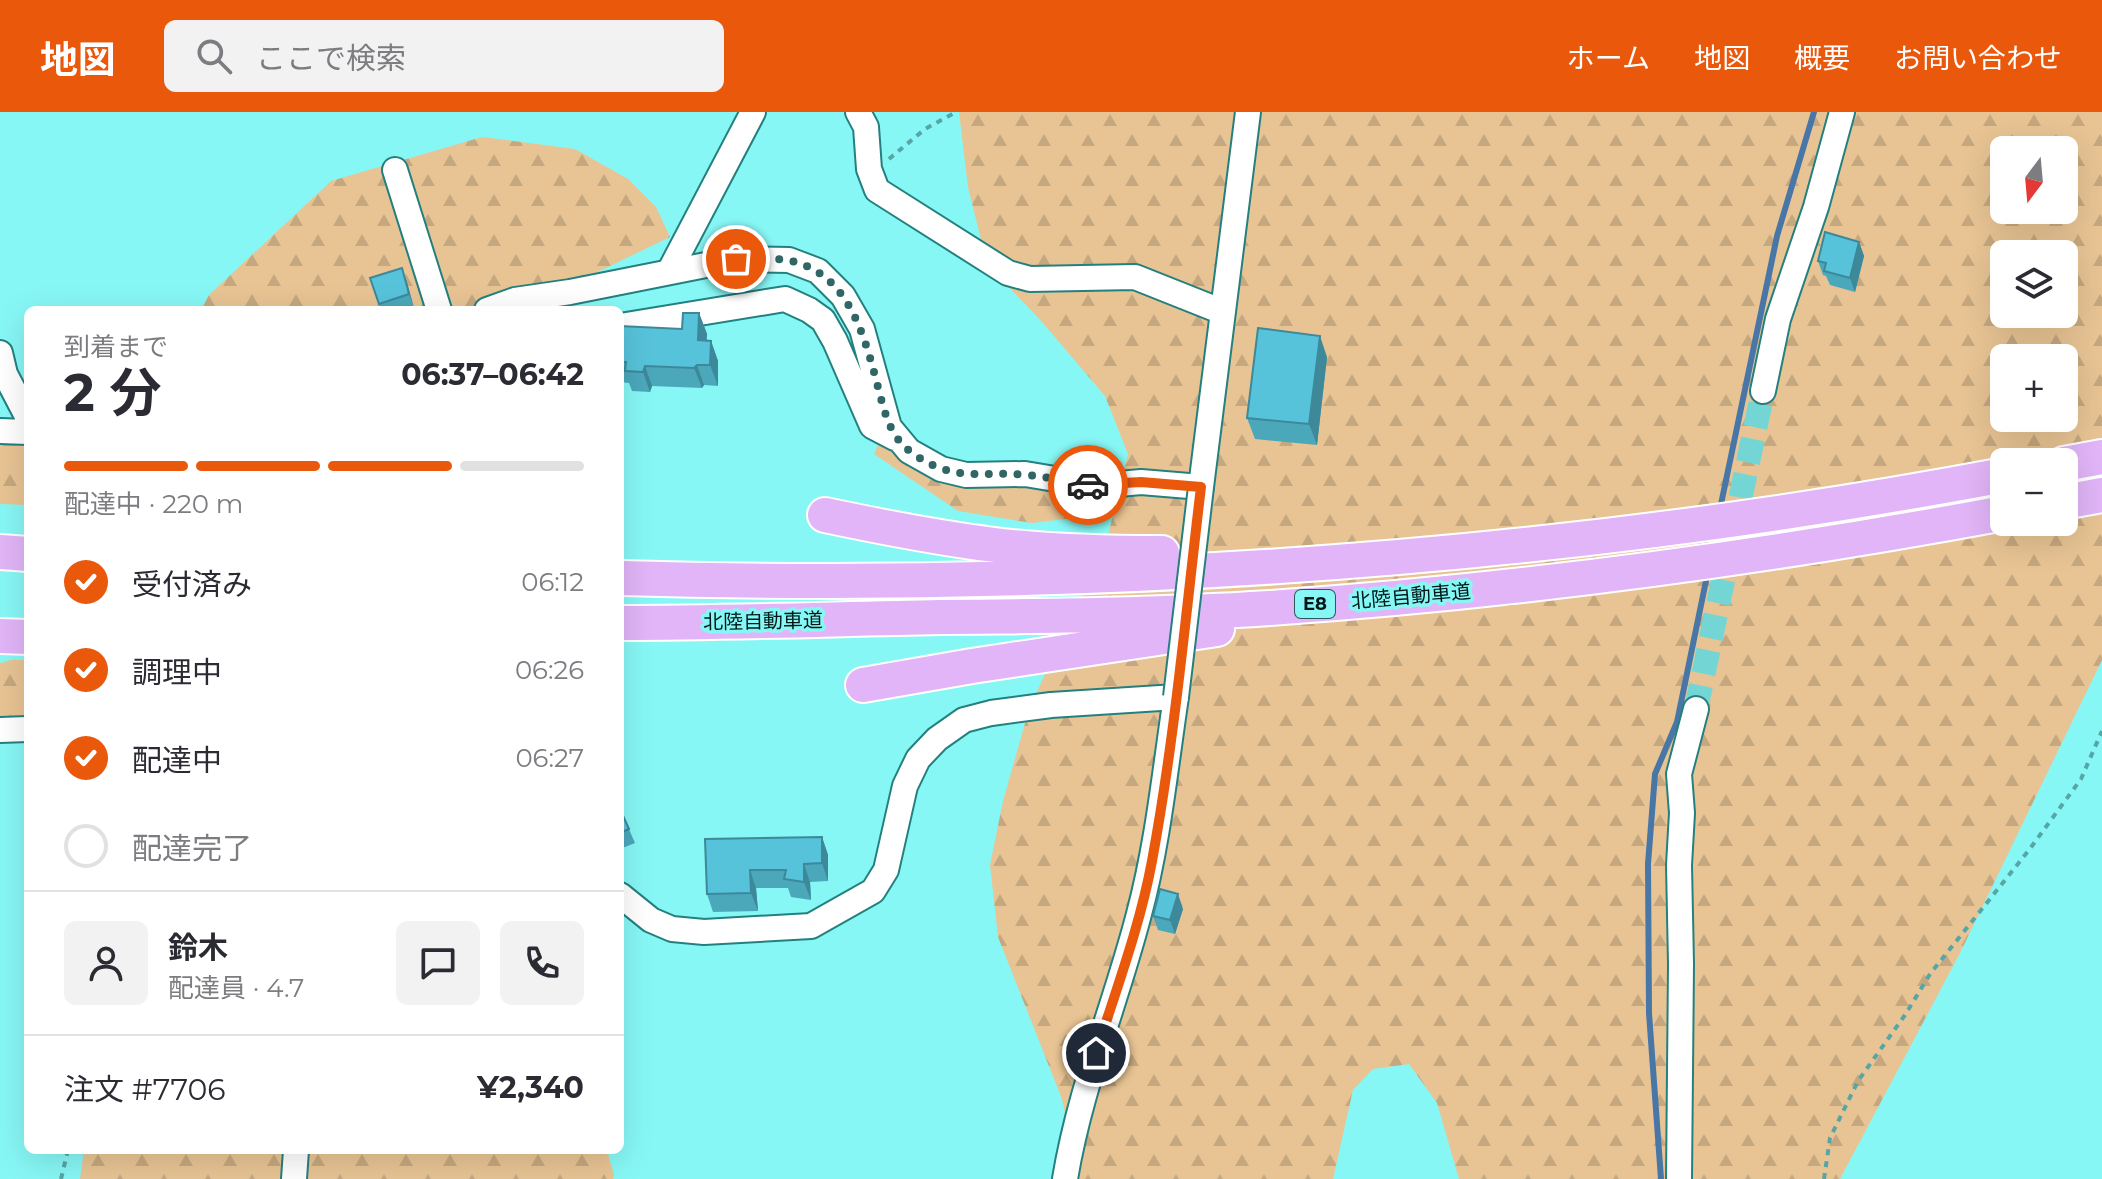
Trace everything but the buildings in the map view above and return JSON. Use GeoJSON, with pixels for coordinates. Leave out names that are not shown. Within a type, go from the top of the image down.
{"type":"FeatureCollection","features":[{"type":"Feature","properties":{"kind":"highway"},"geometry":{"type":"LineString","coordinates":[[2078,461],[2102,457]]}},
{"type":"Feature","properties":{"kind":"highway","name":"北陸自動車道"},"geometry":{"type":"LineString","coordinates":[[624,578],[847,581],[1148,575],[1440,553],[1612,535],[1781,513],[1990,477]]}},
{"type":"Feature","properties":{"kind":"highway"},"geometry":{"type":"LineString","coordinates":[[2078,499],[2102,495]]}},
{"type":"Feature","properties":{"kind":"highway"},"geometry":{"type":"LineString","coordinates":[[825,515],[998,545],[1099,552],[1248,553],[1612,535]]}},
{"type":"Feature","properties":{"kind":"highway","name":"北陸自動車道"},"geometry":{"type":"LineString","coordinates":[[624,623],[1097,615],[1267,608],[1450,593],[1620,573],[1785,550],[1990,515]]}},
{"type":"Feature","properties":{"kind":"highway"},"geometry":{"type":"LineString","coordinates":[[0,550],[24,551]]}},
{"type":"Feature","properties":{"kind":"highway"},"geometry":{"type":"LineString","coordinates":[[863,685],[1450,593]]}},
{"type":"Feature","properties":{"kind":"highway"},"geometry":{"type":"LineString","coordinates":[[0,627],[24,627]]}},
{"type":"Feature","properties":{"kind":"highway"},"geometry":{"type":"LineString","coordinates":[[0,636],[24,637]]}},
{"type":"Feature","properties":{"kind":"street"},"geometry":{"type":"LineString","coordinates":[[669,272],[753,112]]}},
{"type":"Feature","properties":{"kind":"street"},"geometry":{"type":"LineString","coordinates":[[858,112],[866,127],[869,169],[877,190],[1008,273],[1030,279],[1135,277],[1223,312]]}},
{"type":"Feature","properties":{"kind":"street"},"geometry":{"type":"LineString","coordinates":[[1065,1179],[1079,1108],[1139,916],[1152,861],[1176,697],[1248,112]]}},
{"type":"Feature","properties":{"kind":"street"},"geometry":{"type":"LineString","coordinates":[[1763,391],[1778,319],[1816,207],[1842,112]]}},
{"type":"Feature","properties":{"kind":"street"},"geometry":{"type":"LineString","coordinates":[[395,170],[438,306]]}},
{"type":"Feature","properties":{"kind":"street"},"geometry":{"type":"LineString","coordinates":[[498,306],[515,300],[736,259],[789,260],[818,271],[843,296],[862,329],[889,427],[909,451],[941,469],[966,475],[1025,474],[1097,486],[1141,482],[1201,487]]}},
{"type":"Feature","properties":{"kind":"street"},"geometry":{"type":"LineString","coordinates":[[624,325],[785,299],[823,320],[872,426],[901,441]]}},
{"type":"Feature","properties":{"kind":"street"},"geometry":{"type":"LineString","coordinates":[[0,353],[5,374],[24,410]]}},
{"type":"Feature","properties":{"kind":"street"},"geometry":{"type":"LineString","coordinates":[[0,431],[24,432]]}},
{"type":"Feature","properties":{"kind":"street"},"geometry":{"type":"LineString","coordinates":[[624,898],[651,920],[672,929],[704,932],[811,926],[873,891],[886,870],[905,786],[918,759],[937,739],[964,720],[1051,705],[1176,697]]}},
{"type":"Feature","properties":{"kind":"street"},"geometry":{"type":"LineString","coordinates":[[1679,1179],[1679,865],[1682,813],[1679,774],[1696,709]]}},
{"type":"Feature","properties":{"kind":"street"},"geometry":{"type":"LineString","coordinates":[[0,730],[24,729]]}},
{"type":"Feature","properties":{"kind":"street"},"geometry":{"type":"LineString","coordinates":[[294,1179],[296,1154]]}},
{"type":"Feature","properties":{"kind":"path"},"geometry":{"type":"LineString","coordinates":[[869,169],[891,158],[925,129],[956,112]]}},
{"type":"Feature","properties":{"kind":"path"},"geometry":{"type":"LineString","coordinates":[[1824,1179],[1830,1138],[1858,1081],[1930,974],[2081,779],[2102,731]]}},
{"type":"Feature","properties":{"kind":"path"},"geometry":{"type":"LineString","coordinates":[[61,1179],[67,1154]]}},
{"type":"Feature","properties":{"kind":"green space"},"geometry":{"type":"Polygon","coordinates":[[[959,112],[2102,112],[2102,660],[1960,953],[1840,1179],[1459,1179],[1437,1103],[1409,1064],[1373,1069],[1353,1090],[1333,1179],[1079,1179],[1062,1099],[998,937],[990,865],[1003,801],[1029,709],[1076,607],[1101,564],[1128,454],[1105,396],[987,264],[968,187],[959,112]]]}},
{"type":"Feature","properties":{"kind":"green space"},"geometry":{"type":"Polygon","coordinates":[[[482,137],[575,149],[628,179],[656,207],[670,237],[527,306],[203,306],[209,295],[331,181],[482,137]]]}},
{"type":"Feature","properties":{"kind":"green space"},"geometry":{"type":"Polygon","coordinates":[[[880,440],[1017,483],[1092,494],[1106,501],[1097,515],[1032,523],[958,511],[874,454],[880,440]]]}},
{"type":"Feature","properties":{"kind":"green space"},"geometry":{"type":"Polygon","coordinates":[[[24,442],[24,505],[0,504],[0,444],[24,442]]]}},
{"type":"Feature","properties":{"kind":"green space"},"geometry":{"type":"Polygon","coordinates":[[[24,660],[24,718],[0,720],[0,663],[24,660]]]}},
{"type":"Feature","properties":{"kind":"green space"},"geometry":{"type":"Polygon","coordinates":[[[83,1154],[608,1154],[614,1175],[613,1179],[80,1179],[83,1154]]]}},
{"type":"Feature","properties":{"kind":"waterway"},"geometry":{"type":"LineString","coordinates":[[1720,509],[1777,236],[1814,112]]}},
{"type":"Feature","properties":{"kind":"waterway"},"geometry":{"type":"LineString","coordinates":[[1661,1179],[1649,1013],[1648,864],[1655,774],[1677,722],[1708,571]]}},
{"type":"Feature","properties":{"kind":"tunnel"},"geometry":{"type":"LineString","coordinates":[[1696,709],[1763,391]]}},
{"type":"Feature","properties":{"kind":"way so far"},"geometry":{"type":"LineString","coordinates":[[736,259],[789,260],[818,271],[843,296],[862,329],[889,427],[909,451],[941,469],[966,475],[1025,474],[1088,485]]}},
{"type":"Feature","properties":{"kind":"route"},"geometry":{"type":"LineString","coordinates":[[1088,485],[1141,482],[1201,487],[1176,697],[1152,861],[1139,916],[1096,1053]]}}]}
